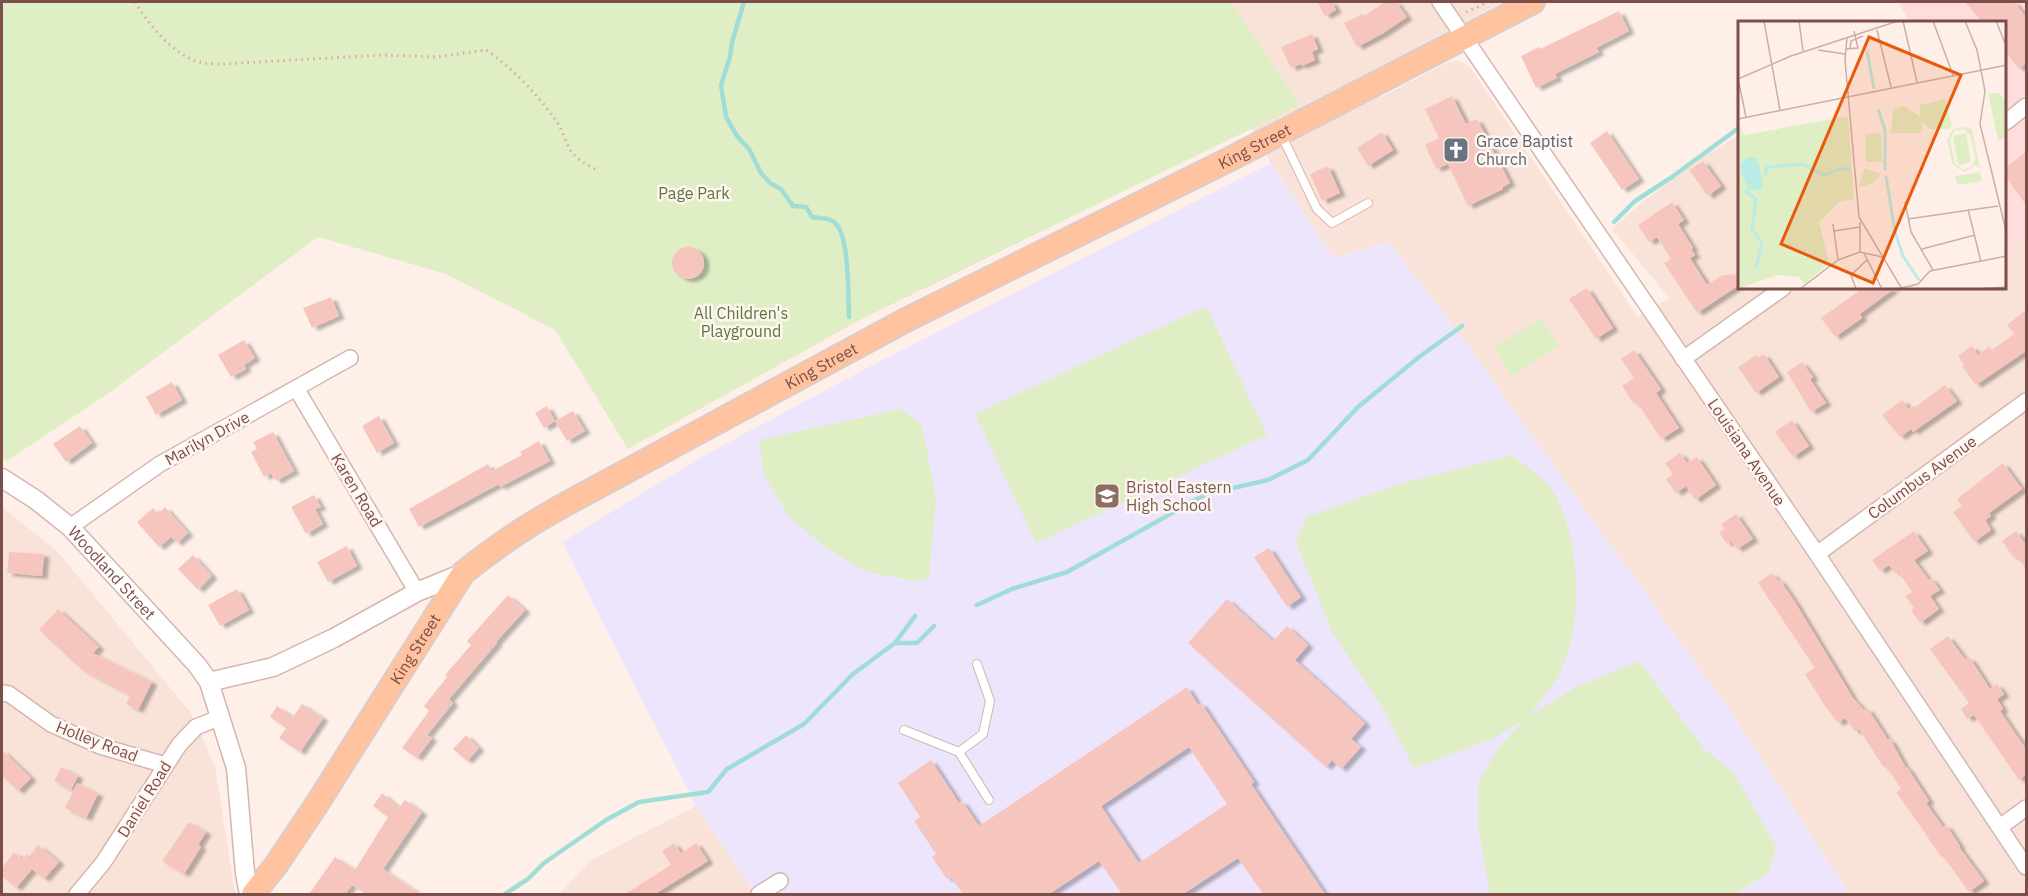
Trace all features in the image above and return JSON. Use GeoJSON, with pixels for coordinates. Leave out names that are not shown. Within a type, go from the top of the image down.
{"type":"FeatureCollection","features":[{"type":"Feature","properties":{"kind":"main road","name":"King Street"},"geometry":{"type":"LineString","coordinates":[[251,894],[276,865],[315,807],[463,573],[522,529],[904,321],[1281,133],[1533,2]]}},
{"type":"Feature","properties":{"kind":"street","name":"Louisiana Avenue"},"geometry":{"type":"LineString","coordinates":[[1440,2],[1817,554],[2026,867]]}},
{"type":"Feature","properties":{"kind":"street"},"geometry":{"type":"LineString","coordinates":[[2007,121],[2026,106]]}},
{"type":"Feature","properties":{"kind":"street"},"geometry":{"type":"LineString","coordinates":[[1683,359],[1780,290]]}},
{"type":"Feature","properties":{"kind":"street","name":"Marilyn Drive"},"geometry":{"type":"LineString","coordinates":[[70,527],[160,464],[350,358]]}},
{"type":"Feature","properties":{"kind":"street","name":"Karen Road"},"geometry":{"type":"LineString","coordinates":[[296,388],[417,592]]}},
{"type":"Feature","properties":{"kind":"street","name":"Columbus Avenue"},"geometry":{"type":"LineString","coordinates":[[1817,554],[2026,401]]}},
{"type":"Feature","properties":{"kind":"street","name":"Woodland Street"},"geometry":{"type":"LineString","coordinates":[[2,478],[70,527],[197,665],[209,682],[236,768],[245,873],[251,894]]}},
{"type":"Feature","properties":{"kind":"street"},"geometry":{"type":"LineString","coordinates":[[209,682],[273,667],[334,638],[417,592],[463,573]]}},
{"type":"Feature","properties":{"kind":"street","name":"Holley Road"},"geometry":{"type":"LineString","coordinates":[[2,693],[9,694],[60,729],[100,746],[165,765]]}},
{"type":"Feature","properties":{"kind":"street","name":"Daniel Road"},"geometry":{"type":"LineString","coordinates":[[77,894],[103,863],[178,745],[196,727],[221,717]]}},
{"type":"Feature","properties":{"kind":"street"},"geometry":{"type":"LineString","coordinates":[[2000,827],[2026,808]]}},
{"type":"Feature","properties":{"kind":"street"},"geometry":{"type":"LineString","coordinates":[[759,894],[780,881]]}},
{"type":"Feature","properties":{"kind":"lane"},"geometry":{"type":"LineString","coordinates":[[1281,133],[1317,209],[1332,223],[1368,203]]}},
{"type":"Feature","properties":{"kind":"lane"},"geometry":{"type":"LineString","coordinates":[[959,752],[983,734],[990,700],[977,664]]}},
{"type":"Feature","properties":{"kind":"lane"},"geometry":{"type":"LineString","coordinates":[[904,730],[959,752],[989,800]]}},
{"type":"Feature","properties":{"kind":"path"},"geometry":{"type":"LineString","coordinates":[[135,2],[163,39],[202,63],[234,64],[382,55],[437,57],[486,50],[513,71],[539,99],[558,124],[572,153],[582,162],[597,170]]}},
{"type":"Feature","properties":{"kind":"path"},"geometry":{"type":"LineString","coordinates":[[1466,12],[1489,2]]}},
{"type":"Feature","properties":{"kind":"shaded area"},"geometry":{"type":"Polygon","coordinates":[[[1231,2],[1502,2],[1367,74],[1381,97],[1448,62],[1458,60],[1470,67],[1638,317],[1669,298],[1612,229],[1640,204],[1704,156],[1738,136],[1738,290],[2007,290],[2007,253],[2026,240],[2026,894],[1849,894],[1734,717],[1389,242],[1334,258],[1271,163],[1251,128],[1300,105],[1231,2]]]}},
{"type":"Feature","properties":{"kind":"shaded area"},"geometry":{"type":"Polygon","coordinates":[[[1898,2],[2026,2],[2026,240],[2007,253],[2007,21],[1909,21],[1898,2]]]}},
{"type":"Feature","properties":{"kind":"shaded area","name":"Bristol Eastern High School"},"geometry":{"type":"Polygon","coordinates":[[[1271,163],[1334,258],[1389,242],[1456,329],[1734,717],[1849,894],[756,894],[696,806],[562,542],[712,451],[884,359],[1271,163]]]}},
{"type":"Feature","properties":{"kind":"shaded area"},"geometry":{"type":"Polygon","coordinates":[[[2,507],[58,552],[191,713],[215,766],[235,894],[2,894],[2,507]]]}},
{"type":"Feature","properties":{"kind":"shaded area"},"geometry":{"type":"Polygon","coordinates":[[[696,806],[756,894],[559,894],[591,860],[696,806]]]}},
{"type":"Feature","properties":{"kind":"green space","name":"Page Park"},"geometry":{"type":"Polygon","coordinates":[[[2,2],[1231,2],[1300,105],[858,321],[628,449],[555,330],[446,274],[318,237],[106,395],[7,461],[2,459],[2,2]]]}},
{"type":"Feature","properties":{"kind":"green space"},"geometry":{"type":"Polygon","coordinates":[[[1206,306],[1267,435],[1036,543],[975,414],[1206,306]]]}},
{"type":"Feature","properties":{"kind":"green space"},"geometry":{"type":"Polygon","coordinates":[[[1541,318],[1559,346],[1512,376],[1494,348],[1541,318]]]}},
{"type":"Feature","properties":{"kind":"green space"},"geometry":{"type":"Polygon","coordinates":[[[901,409],[922,425],[936,498],[929,578],[916,581],[867,572],[825,547],[788,516],[764,474],[759,440],[901,409]]]}},
{"type":"Feature","properties":{"kind":"green space"},"geometry":{"type":"Polygon","coordinates":[[[1512,455],[1540,477],[1553,491],[1569,532],[1576,578],[1574,624],[1563,666],[1557,679],[1530,716],[1576,687],[1639,661],[1705,750],[1734,773],[1776,847],[1769,872],[1735,894],[1490,894],[1479,832],[1478,783],[1498,748],[1526,719],[1494,738],[1414,768],[1381,705],[1332,632],[1296,542],[1307,517],[1400,484],[1512,455]]]}},
{"type":"Feature","properties":{"kind":"building"},"geometry":{"type":"Polygon","coordinates":[[[1317,2],[1332,2],[1336,10],[1325,16],[1317,2]]]}},
{"type":"Feature","properties":{"kind":"building"},"geometry":{"type":"Polygon","coordinates":[[[1385,2],[1396,2],[1407,17],[1357,47],[1344,23],[1363,14],[1364,16],[1385,2]]]}},
{"type":"Feature","properties":{"kind":"building"},"geometry":{"type":"Polygon","coordinates":[[[1965,2],[2014,2],[2026,17],[2026,63],[2019,69],[2007,53],[2007,21],[1981,21],[1965,2]]]}},
{"type":"Feature","properties":{"kind":"building"},"geometry":{"type":"Polygon","coordinates":[[[1619,11],[1629,31],[1596,48],[1599,52],[1555,74],[1557,78],[1536,88],[1521,56],[1619,11]]]}},
{"type":"Feature","properties":{"kind":"building"},"geometry":{"type":"Polygon","coordinates":[[[1312,34],[1318,49],[1312,52],[1315,60],[1291,68],[1281,47],[1312,34]]]}},
{"type":"Feature","properties":{"kind":"building","name":"Grace Baptist Church"},"geometry":{"type":"Polygon","coordinates":[[[1452,96],[1466,124],[1477,119],[1510,183],[1503,189],[1468,206],[1448,164],[1436,169],[1425,145],[1439,138],[1425,109],[1452,96]]]}},
{"type":"Feature","properties":{"kind":"building"},"geometry":{"type":"Polygon","coordinates":[[[1607,131],[1639,179],[1622,190],[1590,143],[1607,131]]]}},
{"type":"Feature","properties":{"kind":"building"},"geometry":{"type":"Polygon","coordinates":[[[1382,132],[1393,150],[1368,166],[1357,148],[1382,132]]]}},
{"type":"Feature","properties":{"kind":"building"},"geometry":{"type":"Polygon","coordinates":[[[2026,152],[2026,205],[2007,178],[2007,166],[2026,152]]]}},
{"type":"Feature","properties":{"kind":"building"},"geometry":{"type":"Polygon","coordinates":[[[1703,161],[1721,186],[1708,196],[1689,170],[1703,161]]]}},
{"type":"Feature","properties":{"kind":"building"},"geometry":{"type":"Polygon","coordinates":[[[1328,166],[1340,193],[1322,201],[1310,174],[1328,166]]]}},
{"type":"Feature","properties":{"kind":"building"},"geometry":{"type":"Polygon","coordinates":[[[1672,202],[1684,220],[1678,224],[1693,248],[1691,249],[1695,255],[1690,258],[1707,285],[1722,275],[1738,274],[1738,286],[1697,313],[1664,263],[1671,259],[1657,237],[1649,242],[1638,225],[1672,202]]]}},
{"type":"Feature","properties":{"kind":"building"},"geometry":{"type":"Polygon","coordinates":[[[688,247],[699,252],[704,263],[699,274],[688,279],[677,274],[672,263],[677,252],[688,247]]]}},
{"type":"Feature","properties":{"kind":"building"},"geometry":{"type":"Polygon","coordinates":[[[1587,288],[1613,328],[1596,339],[1569,299],[1587,288]]]}},
{"type":"Feature","properties":{"kind":"building"},"geometry":{"type":"Polygon","coordinates":[[[1860,290],[1892,290],[1860,314],[1862,318],[1835,337],[1821,318],[1860,290]]]}},
{"type":"Feature","properties":{"kind":"building"},"geometry":{"type":"Polygon","coordinates":[[[331,297],[339,316],[312,328],[303,308],[331,297]]]}},
{"type":"Feature","properties":{"kind":"building"},"geometry":{"type":"Polygon","coordinates":[[[2026,310],[2026,351],[1976,385],[1962,366],[1964,365],[1958,356],[1972,346],[1978,355],[1989,347],[1992,350],[2014,334],[2007,325],[2026,310]]]}},
{"type":"Feature","properties":{"kind":"building"},"geometry":{"type":"Polygon","coordinates":[[[244,340],[255,358],[244,365],[246,369],[231,377],[218,355],[244,340]]]}},
{"type":"Feature","properties":{"kind":"building"},"geometry":{"type":"Polygon","coordinates":[[[1634,350],[1661,389],[1656,393],[1679,428],[1661,439],[1637,402],[1634,404],[1622,386],[1634,378],[1621,359],[1634,350]]]}},
{"type":"Feature","properties":{"kind":"building"},"geometry":{"type":"Polygon","coordinates":[[[1764,354],[1779,377],[1756,393],[1738,367],[1756,355],[1758,358],[1764,354]]]}},
{"type":"Feature","properties":{"kind":"building"},"geometry":{"type":"Polygon","coordinates":[[[1802,362],[1813,377],[1810,379],[1826,403],[1811,412],[1787,372],[1802,362]]]}},
{"type":"Feature","properties":{"kind":"building"},"geometry":{"type":"Polygon","coordinates":[[[172,382],[182,400],[156,415],[146,397],[172,382]]]}},
{"type":"Feature","properties":{"kind":"building"},"geometry":{"type":"Polygon","coordinates":[[[1945,385],[1957,401],[1913,432],[1911,429],[1900,437],[1882,415],[1902,400],[1909,409],[1915,407],[1945,385]]]}},
{"type":"Feature","properties":{"kind":"building"},"geometry":{"type":"Polygon","coordinates":[[[547,406],[555,421],[544,428],[535,413],[547,406]]]}},
{"type":"Feature","properties":{"kind":"building"},"geometry":{"type":"Polygon","coordinates":[[[573,411],[585,431],[567,441],[555,421],[573,411]]]}},
{"type":"Feature","properties":{"kind":"building"},"geometry":{"type":"Polygon","coordinates":[[[379,416],[394,443],[377,453],[362,426],[379,416]]]}},
{"type":"Feature","properties":{"kind":"building"},"geometry":{"type":"Polygon","coordinates":[[[1792,420],[1809,446],[1793,457],[1775,432],[1792,420]]]}},
{"type":"Feature","properties":{"kind":"building"},"geometry":{"type":"Polygon","coordinates":[[[80,426],[92,443],[66,462],[53,444],[80,426]]]}},
{"type":"Feature","properties":{"kind":"building"},"geometry":{"type":"Polygon","coordinates":[[[273,432],[294,471],[276,481],[271,473],[264,477],[251,452],[257,449],[253,442],[273,432]]]}},
{"type":"Feature","properties":{"kind":"building"},"geometry":{"type":"Polygon","coordinates":[[[539,441],[550,461],[500,487],[499,484],[419,527],[409,509],[488,464],[492,471],[522,455],[520,452],[539,441]]]}},
{"type":"Feature","properties":{"kind":"building"},"geometry":{"type":"Polygon","coordinates":[[[1680,453],[1687,463],[1697,457],[1716,485],[1695,500],[1686,486],[1676,493],[1666,479],[1673,474],[1665,463],[1680,453]]]}},
{"type":"Feature","properties":{"kind":"building"},"geometry":{"type":"Polygon","coordinates":[[[2003,463],[2022,489],[1989,513],[1991,516],[1985,520],[1991,530],[1974,542],[1953,512],[1962,506],[1957,499],[2003,463]]]}},
{"type":"Feature","properties":{"kind":"building"},"geometry":{"type":"Polygon","coordinates":[[[314,495],[321,507],[315,509],[323,524],[306,534],[291,507],[314,495]]]}},
{"type":"Feature","properties":{"kind":"building"},"geometry":{"type":"Polygon","coordinates":[[[165,507],[188,533],[177,543],[171,537],[159,547],[137,522],[153,508],[158,514],[165,507]]]}},
{"type":"Feature","properties":{"kind":"building"},"geometry":{"type":"Polygon","coordinates":[[[1736,514],[1753,539],[1737,549],[1731,541],[1727,544],[1719,532],[1724,529],[1721,524],[1736,514]]]}},
{"type":"Feature","properties":{"kind":"building"},"geometry":{"type":"Polygon","coordinates":[[[1914,531],[1928,551],[1914,560],[1940,590],[1930,596],[1939,609],[1920,623],[1911,610],[1914,608],[1905,596],[1912,592],[1898,571],[1895,573],[1889,565],[1880,571],[1872,560],[1914,531]]]}},
{"type":"Feature","properties":{"kind":"building"},"geometry":{"type":"Polygon","coordinates":[[[2016,531],[2026,545],[2026,569],[2016,555],[2013,557],[2002,541],[2016,531]]]}},
{"type":"Feature","properties":{"kind":"building"},"geometry":{"type":"Polygon","coordinates":[[[347,546],[357,566],[328,582],[317,562],[347,546]]]}},
{"type":"Feature","properties":{"kind":"building"},"geometry":{"type":"Polygon","coordinates":[[[1269,548],[1301,597],[1287,607],[1254,557],[1269,548]]]}},
{"type":"Feature","properties":{"kind":"building"},"geometry":{"type":"Polygon","coordinates":[[[9,552],[44,554],[42,576],[7,573],[9,552]]]}},
{"type":"Feature","properties":{"kind":"building"},"geometry":{"type":"Polygon","coordinates":[[[193,555],[212,576],[198,590],[178,569],[193,555]]]}},
{"type":"Feature","properties":{"kind":"building"},"geometry":{"type":"Polygon","coordinates":[[[1772,573],[1778,581],[1780,580],[1795,602],[1853,698],[1863,709],[1868,709],[1888,740],[1890,739],[1906,768],[1929,801],[1926,803],[1943,827],[1946,825],[1984,881],[1969,892],[1896,792],[1901,789],[1886,766],[1884,768],[1859,729],[1855,732],[1845,718],[1838,723],[1805,674],[1815,668],[1758,583],[1772,573]]]}},
{"type":"Feature","properties":{"kind":"building"},"geometry":{"type":"Polygon","coordinates":[[[237,589],[249,610],[220,626],[208,605],[237,589]]]}},
{"type":"Feature","properties":{"kind":"building"},"geometry":{"type":"Polygon","coordinates":[[[508,595],[525,610],[449,699],[453,703],[427,735],[432,738],[417,758],[402,748],[429,711],[424,706],[447,677],[445,675],[471,645],[467,641],[508,595]]]}},
{"type":"Feature","properties":{"kind":"building"},"geometry":{"type":"Polygon","coordinates":[[[1227,599],[1273,641],[1287,626],[1308,645],[1295,660],[1365,723],[1351,739],[1361,747],[1341,769],[1332,760],[1326,767],[1188,643],[1227,599]]]}},
{"type":"Feature","properties":{"kind":"building"},"geometry":{"type":"Polygon","coordinates":[[[58,609],[99,647],[93,653],[152,682],[138,710],[126,704],[130,695],[82,670],[39,630],[58,609]]]}},
{"type":"Feature","properties":{"kind":"building"},"geometry":{"type":"Polygon","coordinates":[[[1948,636],[1964,658],[1970,658],[1990,689],[1997,684],[2004,694],[1997,699],[2003,709],[2000,711],[2026,749],[2026,774],[2019,780],[1974,715],[1967,719],[1961,709],[1969,703],[1930,649],[1948,636]]]}},
{"type":"Feature","properties":{"kind":"building"},"geometry":{"type":"Polygon","coordinates":[[[1187,687],[1198,705],[1201,703],[1254,782],[1251,784],[1325,894],[1263,894],[1238,858],[1183,894],[1122,894],[1099,861],[1049,894],[963,894],[951,877],[947,879],[932,857],[936,854],[914,821],[920,817],[898,783],[931,760],[959,803],[962,801],[979,826],[1187,687]],[[1189,747],[1101,806],[1139,863],[1227,804],[1189,747]]]}},
{"type":"Feature","properties":{"kind":"building"},"geometry":{"type":"Polygon","coordinates":[[[302,704],[323,718],[300,752],[279,738],[286,728],[270,717],[277,706],[293,717],[302,704]]]}},
{"type":"Feature","properties":{"kind":"building"},"geometry":{"type":"Polygon","coordinates":[[[466,735],[479,748],[467,761],[453,749],[466,735]]]}},
{"type":"Feature","properties":{"kind":"building"},"geometry":{"type":"Polygon","coordinates":[[[2,750],[31,778],[18,791],[2,776],[2,750]]]}},
{"type":"Feature","properties":{"kind":"building"},"geometry":{"type":"Polygon","coordinates":[[[61,767],[78,776],[71,790],[54,781],[61,767]]]}},
{"type":"Feature","properties":{"kind":"building"},"geometry":{"type":"Polygon","coordinates":[[[77,783],[98,794],[86,818],[65,808],[77,783]]]}},
{"type":"Feature","properties":{"kind":"building"},"geometry":{"type":"Polygon","coordinates":[[[382,793],[399,808],[405,800],[422,812],[383,869],[420,894],[366,894],[352,885],[345,894],[309,894],[335,857],[355,870],[388,817],[373,806],[382,793]]]}},
{"type":"Feature","properties":{"kind":"building"},"geometry":{"type":"Polygon","coordinates":[[[189,822],[206,832],[198,845],[201,847],[184,874],[162,861],[189,822]]]}},
{"type":"Feature","properties":{"kind":"building"},"geometry":{"type":"Polygon","coordinates":[[[674,843],[681,853],[696,843],[708,861],[655,894],[625,894],[671,865],[662,851],[674,843]]]}},
{"type":"Feature","properties":{"kind":"building"},"geometry":{"type":"Polygon","coordinates":[[[38,845],[59,862],[44,879],[32,869],[16,888],[2,876],[2,868],[14,852],[23,860],[27,854],[30,856],[38,845]]]}},
{"type":"Feature","properties":{"kind":"waterway"},"geometry":{"type":"LineString","coordinates":[[744,2],[721,85],[726,117],[737,136],[749,149],[761,173],[770,183],[781,189],[793,206],[806,207],[812,217],[831,220],[839,229],[846,252],[849,317]]}},
{"type":"Feature","properties":{"kind":"waterway"},"geometry":{"type":"LineString","coordinates":[[1614,222],[1635,201],[1738,128]]}},
{"type":"Feature","properties":{"kind":"waterway"},"geometry":{"type":"LineString","coordinates":[[977,605],[1012,589],[1067,572],[1206,494],[1268,480],[1308,460],[1358,407],[1419,357],[1462,326]]}},
{"type":"Feature","properties":{"kind":"waterway"},"geometry":{"type":"LineString","coordinates":[[895,643],[915,616]]}},
{"type":"Feature","properties":{"kind":"waterway"},"geometry":{"type":"LineString","coordinates":[[505,894],[528,879],[544,863],[606,820],[639,802],[708,792],[727,769],[804,724],[853,674],[895,643],[917,643],[934,626]]}},
{"type":"Feature","properties":{"kind":"place","name":"Grace Baptist Church"},"geometry":{"type":"Point","coordinates":[1456,150]}},
{"type":"Feature","properties":{"kind":"place","name":"Bristol Eastern High School"},"geometry":{"type":"Point","coordinates":[1107,496]}},
{"type":"Feature","properties":{"kind":"park label","name":"All Children's Playground"},"geometry":{"type":"Point","coordinates":[741,322]}}]}
